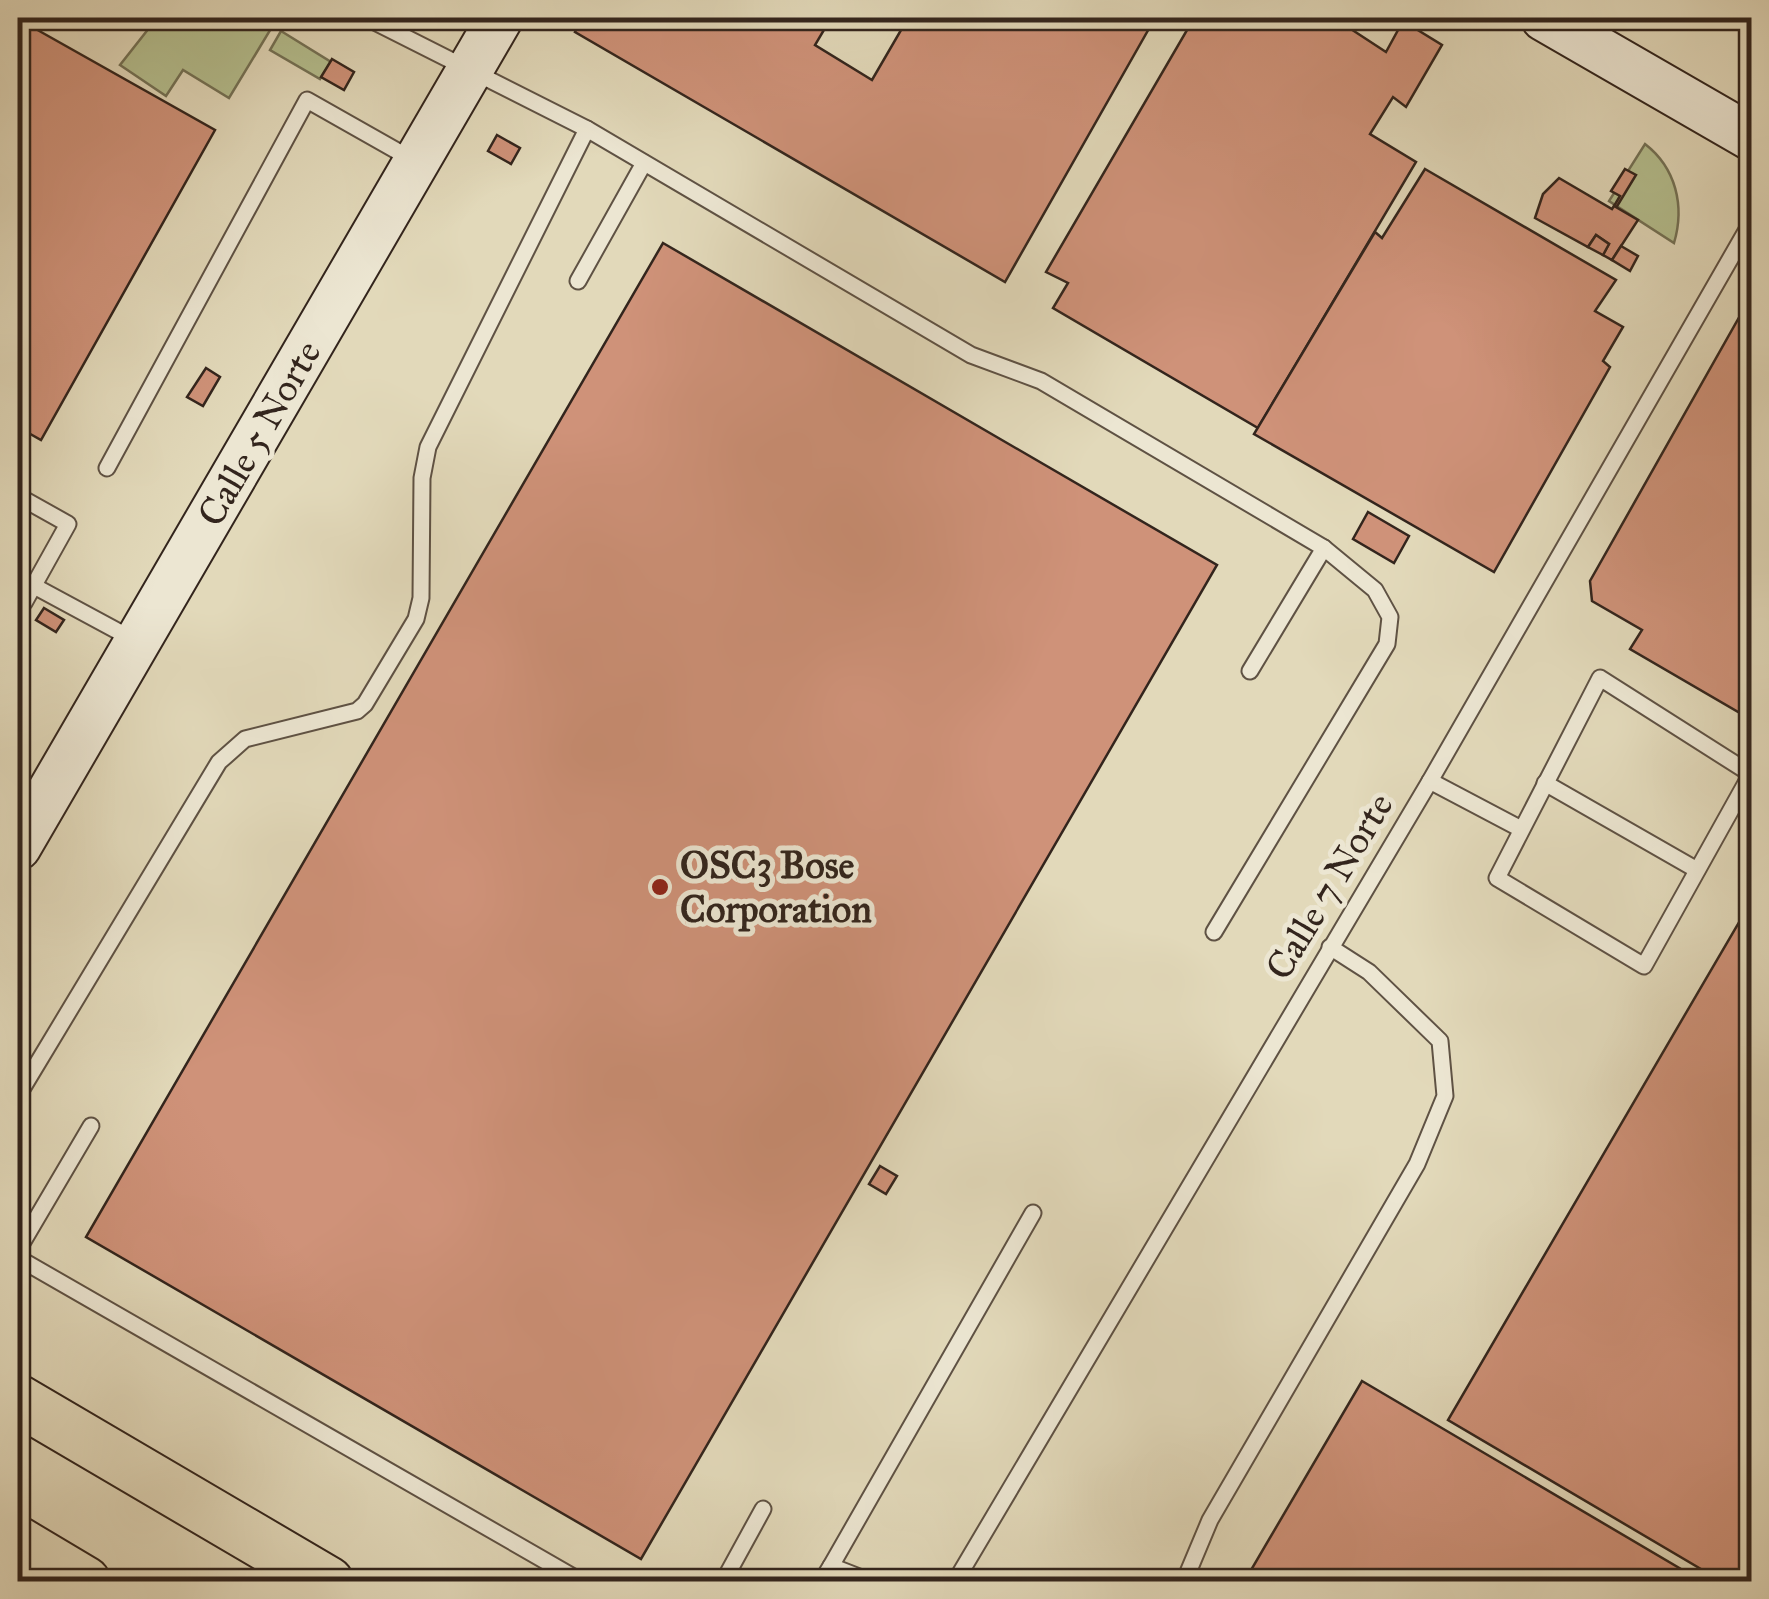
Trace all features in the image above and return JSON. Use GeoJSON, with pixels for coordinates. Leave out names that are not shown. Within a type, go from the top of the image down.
{"type":"FeatureCollection","features":[{"type":"Feature","properties":{"kind":"main road"},"geometry":{"type":"LineString","coordinates":[[18,1400],[328,1582]]}},
{"type":"Feature","properties":{"kind":"main road"},"geometry":{"type":"LineString","coordinates":[[18,1542],[85,1582]]}},
{"type":"Feature","properties":{"kind":"street","name":"Calle 5 Norte"},"geometry":{"type":"LineString","coordinates":[[18,847],[500,18]]}},
{"type":"Feature","properties":{"kind":"street"},"geometry":{"type":"LineString","coordinates":[[1544,18],[1752,138]]}},
{"type":"Feature","properties":{"kind":"lane"},"geometry":{"type":"LineString","coordinates":[[367,18],[587,130],[970,355],[1042,380],[1324,548],[1374,590],[1390,618],[1387,644],[1214,932]]}},
{"type":"Feature","properties":{"kind":"lane"},"geometry":{"type":"LineString","coordinates":[[107,468],[307,100],[416,162]]}},
{"type":"Feature","properties":{"kind":"lane"},"geometry":{"type":"LineString","coordinates":[[19,1091],[219,762],[245,739],[357,711],[416,619],[421,598],[422,478],[428,447],[587,130]]}},
{"type":"Feature","properties":{"kind":"lane"},"geometry":{"type":"LineString","coordinates":[[578,281],[644,163]]}},
{"type":"Feature","properties":{"kind":"lane","name":"Calle 7 Norte"},"geometry":{"type":"LineString","coordinates":[[955,1582],[1430,781],[1752,221]]}},
{"type":"Feature","properties":{"kind":"lane"},"geometry":{"type":"LineString","coordinates":[[18,496],[68,524],[24,603],[18,599]]}},
{"type":"Feature","properties":{"kind":"lane"},"geometry":{"type":"LineString","coordinates":[[1250,671],[1324,548]]}},
{"type":"Feature","properties":{"kind":"lane"},"geometry":{"type":"LineString","coordinates":[[34,586],[138,642]]}},
{"type":"Feature","properties":{"kind":"lane"},"geometry":{"type":"LineString","coordinates":[[1600,678],[1751,774],[1644,966],[1496,878],[1600,678]]}},
{"type":"Feature","properties":{"kind":"lane"},"geometry":{"type":"LineString","coordinates":[[1430,781],[1521,829]]}},
{"type":"Feature","properties":{"kind":"lane"},"geometry":{"type":"LineString","coordinates":[[1545,783],[1697,870]]}},
{"type":"Feature","properties":{"kind":"lane"},"geometry":{"type":"LineString","coordinates":[[1184,1582],[1210,1520],[1417,1164],[1445,1096],[1440,1041],[1369,972],[1330,947]]}},
{"type":"Feature","properties":{"kind":"lane"},"geometry":{"type":"LineString","coordinates":[[18,1250],[91,1126]]}},
{"type":"Feature","properties":{"kind":"lane"},"geometry":{"type":"LineString","coordinates":[[820,1582],[1033,1213]]}},
{"type":"Feature","properties":{"kind":"lane"},"geometry":{"type":"LineString","coordinates":[[18,1258],[582,1582]]}},
{"type":"Feature","properties":{"kind":"lane"},"geometry":{"type":"LineString","coordinates":[[723,1582],[764,1509]]}},
{"type":"Feature","properties":{"kind":"lane"},"geometry":{"type":"LineString","coordinates":[[831,1566],[872,1582]]}},
{"type":"Feature","properties":{"kind":"green space"},"geometry":{"type":"Polygon","coordinates":[[[157,18],[257,18],[272,27],[229,98],[183,70],[166,96],[120,65],[157,18]]]}},
{"type":"Feature","properties":{"kind":"green space"},"geometry":{"type":"Polygon","coordinates":[[[281,31],[331,62],[320,79],[270,50],[281,31]]]}},
{"type":"Feature","properties":{"kind":"green space"},"geometry":{"type":"Polygon","coordinates":[[[1645,144],[1664,164],[1675,189],[1678,215],[1674,243],[1609,201],[1645,144]]]}},
{"type":"Feature","properties":{"kind":"building"},"geometry":{"type":"Polygon","coordinates":[[[583,18],[831,18],[815,45],[872,80],[908,18],[1155,18],[1005,282],[575,32],[583,18]]]}},
{"type":"Feature","properties":{"kind":"building"},"geometry":{"type":"Polygon","coordinates":[[[1194,18],[1334,18],[1386,52],[1403,21],[1442,45],[1406,107],[1393,97],[1370,134],[1416,162],[1258,428],[1053,308],[1068,283],[1046,272],[1194,18]]]}},
{"type":"Feature","properties":{"kind":"building"},"geometry":{"type":"Polygon","coordinates":[[[18,19],[215,130],[41,440],[18,427],[18,19]]]}},
{"type":"Feature","properties":{"kind":"building"},"geometry":{"type":"Polygon","coordinates":[[[332,59],[354,72],[344,90],[321,77],[332,59]]]}},
{"type":"Feature","properties":{"kind":"building"},"geometry":{"type":"Polygon","coordinates":[[[497,135],[520,148],[511,164],[488,151],[497,135]]]}},
{"type":"Feature","properties":{"kind":"building"},"geometry":{"type":"Polygon","coordinates":[[[1425,169],[1616,280],[1595,311],[1623,327],[1603,361],[1610,367],[1494,572],[1254,434],[1375,232],[1382,238],[1425,169]]]}},
{"type":"Feature","properties":{"kind":"building"},"geometry":{"type":"Polygon","coordinates":[[[1625,169],[1636,175],[1616,208],[1620,196],[1611,191],[1625,169]]]}},
{"type":"Feature","properties":{"kind":"building"},"geometry":{"type":"Polygon","coordinates":[[[1559,178],[1638,220],[1612,260],[1603,255],[1609,244],[1596,235],[1588,247],[1535,218],[1543,194],[1559,178]]]}},
{"type":"Feature","properties":{"kind":"building"},"geometry":{"type":"Polygon","coordinates":[[[1596,235],[1609,244],[1603,255],[1588,247],[1596,235]]]}},
{"type":"Feature","properties":{"kind":"building","name":"OSC3 Bose Corporation"},"geometry":{"type":"Polygon","coordinates":[[[663,243],[1217,565],[641,1559],[86,1237],[663,243]]]}},
{"type":"Feature","properties":{"kind":"building"},"geometry":{"type":"Polygon","coordinates":[[[1621,246],[1638,256],[1630,271],[1612,260],[1621,246]]]}},
{"type":"Feature","properties":{"kind":"building"},"geometry":{"type":"Polygon","coordinates":[[[1741,314],[1752,320],[1752,720],[1630,649],[1642,630],[1592,601],[1590,581],[1741,314]]]}},
{"type":"Feature","properties":{"kind":"building"},"geometry":{"type":"Polygon","coordinates":[[[206,368],[220,377],[203,406],[187,397],[206,368]]]}},
{"type":"Feature","properties":{"kind":"building"},"geometry":{"type":"Polygon","coordinates":[[[1368,512],[1409,536],[1394,563],[1353,539],[1368,512]]]}},
{"type":"Feature","properties":{"kind":"building"},"geometry":{"type":"Polygon","coordinates":[[[44,608],[64,620],[56,632],[36,620],[44,608]]]}},
{"type":"Feature","properties":{"kind":"building"},"geometry":{"type":"Polygon","coordinates":[[[1752,900],[1752,1582],[1723,1582],[1448,1420],[1752,900]]]}},
{"type":"Feature","properties":{"kind":"building"},"geometry":{"type":"Polygon","coordinates":[[[880,1166],[897,1176],[886,1194],[869,1184],[880,1166]]]}},
{"type":"Feature","properties":{"kind":"building"},"geometry":{"type":"Polygon","coordinates":[[[1362,1381],[1703,1582],[1244,1582],[1362,1381]]]}},
{"type":"Feature","properties":{"kind":"place","name":"OSC3 Bose Corporation"},"geometry":{"type":"Point","coordinates":[660,887]}}]}
